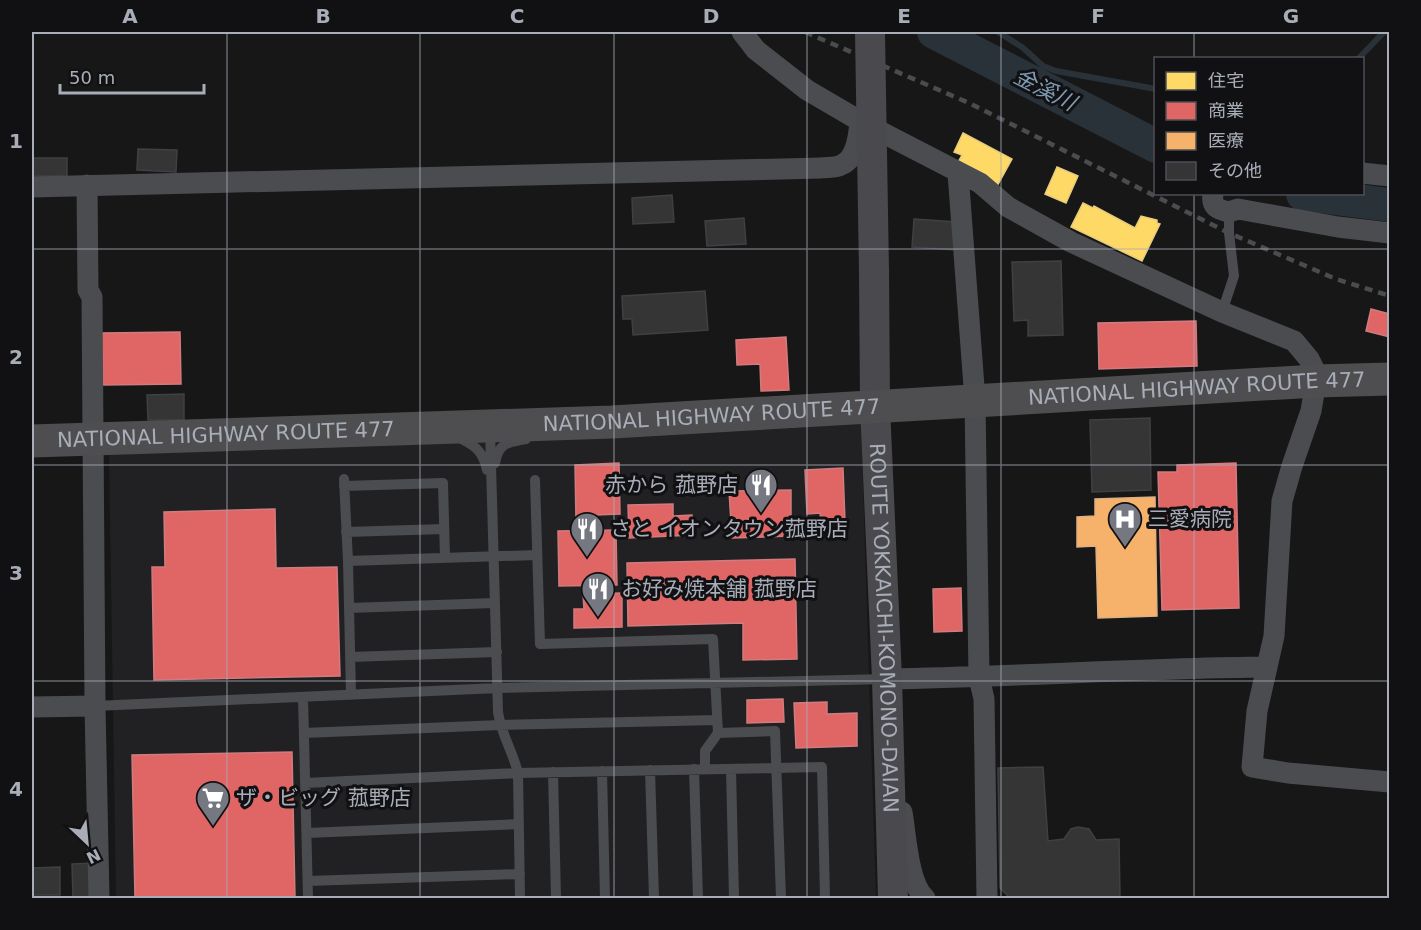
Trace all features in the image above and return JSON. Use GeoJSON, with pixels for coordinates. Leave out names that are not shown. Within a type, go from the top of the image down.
{"type":"FeatureCollection","features":[{"type":"Feature","properties":{"kind":"highway","name":"NATIONAL HIGHWAY ROUTE 477"},"geometry":{"type":"LineString","coordinates":[[32,441],[612,422],[1316,381],[1389,379]]}},
{"type":"Feature","properties":{"kind":"main road","name":"ROUTE YOKKAICHI-KOMONO-DAIAN"},"geometry":{"type":"LineString","coordinates":[[870,32],[879,684],[889,734],[886,895]]}},
{"type":"Feature","properties":{"kind":"street"},"geometry":{"type":"LineString","coordinates":[[742,32],[756,50],[807,90],[860,121],[980,183],[1008,207],[1071,242],[1222,312],[1294,341],[1309,359],[1316,381],[1311,411],[1282,501],[1274,636],[1257,711],[1251,767],[1288,773],[1389,782]]}},
{"type":"Feature","properties":{"kind":"street"},"geometry":{"type":"LineString","coordinates":[[32,187],[821,168],[842,165],[849,158],[859,141],[860,121]]}},
{"type":"Feature","properties":{"kind":"street"},"geometry":{"type":"LineString","coordinates":[[958,173],[975,400],[979,677],[984,699],[987,898]]}},
{"type":"Feature","properties":{"kind":"street"},"geometry":{"type":"LineString","coordinates":[[1364,173],[1389,176]]}},
{"type":"Feature","properties":{"kind":"street"},"geometry":{"type":"LineString","coordinates":[[87,185],[88,290],[92,297],[99,898]]}},
{"type":"Feature","properties":{"kind":"street"},"geometry":{"type":"LineString","coordinates":[[1213,195],[1212,203],[1216,208],[1229,212],[1238,208],[1389,234]]}},
{"type":"Feature","properties":{"kind":"street"},"geometry":{"type":"LineString","coordinates":[[879,684],[1176,668],[1267,667]]}},
{"type":"Feature","properties":{"kind":"street"},"geometry":{"type":"LineString","coordinates":[[32,707],[95,706]]}},
{"type":"Feature","properties":{"kind":"street"},"geometry":{"type":"LineString","coordinates":[[889,734],[913,879],[920,894],[925,898]]}},
{"type":"Feature","properties":{"kind":"lane"},"geometry":{"type":"LineString","coordinates":[[1222,312],[1234,276],[1228,233],[1229,212]]}},
{"type":"Feature","properties":{"kind":"lane"},"geometry":{"type":"LineString","coordinates":[[491,488],[497,452],[504,444],[612,422]]}},
{"type":"Feature","properties":{"kind":"lane"},"geometry":{"type":"LineString","coordinates":[[490,426],[500,725],[518,773],[520,898]]}},
{"type":"Feature","properties":{"kind":"lane"},"geometry":{"type":"LineString","coordinates":[[404,429],[452,435],[474,444],[482,453],[491,488]]}},
{"type":"Feature","properties":{"kind":"lane"},"geometry":{"type":"LineString","coordinates":[[535,480],[540,644],[713,639],[718,733],[705,751],[700,769],[698,898]]}},
{"type":"Feature","properties":{"kind":"lane"},"geometry":{"type":"LineString","coordinates":[[351,695],[344,483],[443,483],[445,558]]}},
{"type":"Feature","properties":{"kind":"lane"},"geometry":{"type":"LineString","coordinates":[[346,531],[444,529]]}},
{"type":"Feature","properties":{"kind":"lane"},"geometry":{"type":"LineString","coordinates":[[348,561],[537,555]]}},
{"type":"Feature","properties":{"kind":"lane"},"geometry":{"type":"LineString","coordinates":[[349,608],[495,603]]}},
{"type":"Feature","properties":{"kind":"lane"},"geometry":{"type":"LineString","coordinates":[[350,657],[496,652]]}},
{"type":"Feature","properties":{"kind":"lane"},"geometry":{"type":"LineString","coordinates":[[846,681],[879,684]]}},
{"type":"Feature","properties":{"kind":"lane"},"geometry":{"type":"LineString","coordinates":[[95,706],[498,688],[846,681],[879,684]]}},
{"type":"Feature","properties":{"kind":"lane"},"geometry":{"type":"LineString","coordinates":[[303,697],[309,898]]}},
{"type":"Feature","properties":{"kind":"lane"},"geometry":{"type":"LineString","coordinates":[[304,733],[500,725],[717,720]]}},
{"type":"Feature","properties":{"kind":"lane"},"geometry":{"type":"LineString","coordinates":[[718,733],[775,731],[781,898]]}},
{"type":"Feature","properties":{"kind":"lane"},"geometry":{"type":"LineString","coordinates":[[305,783],[518,773],[822,767],[825,898]]}},
{"type":"Feature","properties":{"kind":"lane"},"geometry":{"type":"LineString","coordinates":[[730,769],[734,898]]}},
{"type":"Feature","properties":{"kind":"lane"},"geometry":{"type":"LineString","coordinates":[[650,770],[654,898]]}},
{"type":"Feature","properties":{"kind":"lane"},"geometry":{"type":"LineString","coordinates":[[602,771],[606,898]]}},
{"type":"Feature","properties":{"kind":"lane"},"geometry":{"type":"LineString","coordinates":[[553,772],[556,898]]}},
{"type":"Feature","properties":{"kind":"lane"},"geometry":{"type":"LineString","coordinates":[[307,832],[519,824]]}},
{"type":"Feature","properties":{"kind":"lane"},"geometry":{"type":"LineString","coordinates":[[308,881],[520,874]]}},
{"type":"Feature","properties":{"kind":"shaded area"},"geometry":{"type":"Polygon","coordinates":[[[861,421],[876,898],[116,898],[109,453],[861,421]]]}},
{"type":"Feature","properties":{"kind":"building: 住宅"},"geometry":{"type":"Polygon","coordinates":[[[963,133],[1012,159],[996,188],[957,164],[962,155],[954,152],[963,133]]]}},
{"type":"Feature","properties":{"kind":"building: 住宅"},"geometry":{"type":"Polygon","coordinates":[[[1057,167],[1078,176],[1066,203],[1045,194],[1057,167]]]}},
{"type":"Feature","properties":{"kind":"building: 住宅"},"geometry":{"type":"Polygon","coordinates":[[[1083,203],[1093,208],[1094,206],[1135,228],[1141,216],[1157,220],[1160,224],[1142,261],[1071,227],[1083,203]]]}},
{"type":"Feature","properties":{"kind":"building: 商業"},"geometry":{"type":"Polygon","coordinates":[[[1371,309],[1390,314],[1390,337],[1366,331],[1371,309]]]}},
{"type":"Feature","properties":{"kind":"building: 商業"},"geometry":{"type":"Polygon","coordinates":[[[1196,321],[1197,366],[1099,369],[1098,323],[1196,321]]]}},
{"type":"Feature","properties":{"kind":"building: 商業"},"geometry":{"type":"Polygon","coordinates":[[[180,332],[181,384],[103,385],[102,333],[180,332]]]}},
{"type":"Feature","properties":{"kind":"building: 商業"},"geometry":{"type":"Polygon","coordinates":[[[786,337],[789,390],[761,391],[760,364],[737,365],[736,340],[786,337]]]}},
{"type":"Feature","properties":{"kind":"building: 商業"},"geometry":{"type":"Polygon","coordinates":[[[619,463],[620,514],[595,515],[596,521],[576,521],[575,465],[619,463]]]}},
{"type":"Feature","properties":{"kind":"building: 商業"},"geometry":{"type":"Polygon","coordinates":[[[1236,463],[1239,608],[1162,610],[1158,472],[1177,472],[1177,465],[1236,463]]]}},
{"type":"Feature","properties":{"kind":"building: 商業"},"geometry":{"type":"Polygon","coordinates":[[[843,468],[845,522],[821,523],[820,513],[807,514],[805,470],[843,468]]]}},
{"type":"Feature","properties":{"kind":"building: 商業","name":"赤から 菰野店"},"geometry":{"type":"Polygon","coordinates":[[[791,490],[791,536],[732,538],[729,491],[791,490]]]}},
{"type":"Feature","properties":{"kind":"building: 商業"},"geometry":{"type":"Polygon","coordinates":[[[673,504],[673,516],[692,515],[693,535],[629,538],[628,505],[673,504]]]}},
{"type":"Feature","properties":{"kind":"building: 商業"},"geometry":{"type":"Polygon","coordinates":[[[275,509],[276,568],[337,567],[340,676],[154,680],[152,567],[165,567],[164,512],[275,509]]]}},
{"type":"Feature","properties":{"kind":"building: 商業","name":"さと イオンタウン菰野店"},"geometry":{"type":"Polygon","coordinates":[[[616,530],[617,585],[559,586],[558,531],[616,530]]]}},
{"type":"Feature","properties":{"kind":"building: 商業"},"geometry":{"type":"Polygon","coordinates":[[[795,559],[797,659],[743,660],[743,623],[628,626],[627,563],[795,559]]]}},
{"type":"Feature","properties":{"kind":"building: 商業"},"geometry":{"type":"Polygon","coordinates":[[[961,588],[962,631],[934,632],[933,589],[961,588]]]}},
{"type":"Feature","properties":{"kind":"building: 商業","name":"お好み焼本舗 菰野店"},"geometry":{"type":"Polygon","coordinates":[[[622,593],[622,627],[574,628],[574,609],[584,609],[583,594],[622,593]]]}},
{"type":"Feature","properties":{"kind":"building: 商業"},"geometry":{"type":"Polygon","coordinates":[[[783,699],[784,722],[747,723],[747,700],[783,699]]]}},
{"type":"Feature","properties":{"kind":"building: 商業"},"geometry":{"type":"Polygon","coordinates":[[[827,702],[827,714],[857,713],[857,746],[796,748],[794,703],[827,702]]]}},
{"type":"Feature","properties":{"kind":"building: 商業","name":"ザ・ビッグ 菰野店"},"geometry":{"type":"Polygon","coordinates":[[[292,752],[295,898],[135,898],[132,755],[292,752]]]}},
{"type":"Feature","properties":{"kind":"building: 医療"},"geometry":{"type":"Polygon","coordinates":[[[1155,497],[1157,616],[1098,618],[1096,546],[1077,547],[1077,517],[1095,516],[1095,499],[1155,497]]]}},
{"type":"Feature","properties":{"kind":"building: その他"},"geometry":{"type":"Polygon","coordinates":[[[138,149],[177,150],[176,172],[137,170],[138,149]]]}},
{"type":"Feature","properties":{"kind":"building: その他"},"geometry":{"type":"Polygon","coordinates":[[[33,158],[67,158],[67,176],[33,176],[33,158]]]}},
{"type":"Feature","properties":{"kind":"building: その他"},"geometry":{"type":"Polygon","coordinates":[[[672,195],[674,222],[633,224],[632,198],[672,195]]]}},
{"type":"Feature","properties":{"kind":"building: その他"},"geometry":{"type":"Polygon","coordinates":[[[744,218],[746,244],[707,246],[705,221],[744,218]]]}},
{"type":"Feature","properties":{"kind":"building: その他"},"geometry":{"type":"Polygon","coordinates":[[[914,219],[957,222],[956,250],[912,247],[914,219]]]}},
{"type":"Feature","properties":{"kind":"building: その他"},"geometry":{"type":"Polygon","coordinates":[[[1061,261],[1063,335],[1028,336],[1028,320],[1014,321],[1012,262],[1061,261]]]}},
{"type":"Feature","properties":{"kind":"building: その他"},"geometry":{"type":"Polygon","coordinates":[[[705,291],[708,330],[633,335],[632,319],[623,319],[622,296],[705,291]]]}},
{"type":"Feature","properties":{"kind":"building: その他"},"geometry":{"type":"Polygon","coordinates":[[[184,394],[184,420],[148,420],[147,395],[184,394]]]}},
{"type":"Feature","properties":{"kind":"building: その他"},"geometry":{"type":"Polygon","coordinates":[[[1150,418],[1151,490],[1092,492],[1090,420],[1150,418]]]}},
{"type":"Feature","properties":{"kind":"building: その他"},"geometry":{"type":"Polygon","coordinates":[[[1043,767],[1048,841],[1064,839],[1071,829],[1078,827],[1089,829],[1096,840],[1119,839],[1120,898],[1010,898],[1000,888],[998,768],[1043,767]]]}},
{"type":"Feature","properties":{"kind":"building: その他"},"geometry":{"type":"Polygon","coordinates":[[[95,863],[95,898],[73,898],[72,864],[95,863]]]}},
{"type":"Feature","properties":{"kind":"building: その他"},"geometry":{"type":"Polygon","coordinates":[[[60,867],[60,895],[32,895],[32,868],[60,867]]]}},
{"type":"Feature","properties":{"kind":"waterway","name":"金溪川"},"geometry":{"type":"LineString","coordinates":[[934,32],[1154,145]]}},
{"type":"Feature","properties":{"kind":"waterway"},"geometry":{"type":"LineString","coordinates":[[998,32],[1022,47],[1043,66],[1056,71],[1154,89]]}},
{"type":"Feature","properties":{"kind":"waterway"},"geometry":{"type":"LineString","coordinates":[[1360,57],[1384,32]]}},
{"type":"Feature","properties":{"kind":"waterway","name":"金溪川"},"geometry":{"type":"LineString","coordinates":[[1311,195],[1390,205]]}},
{"type":"Feature","properties":{"kind":"railway"},"geometry":{"type":"LineString","coordinates":[[805,32],[969,103],[1229,233],[1336,279],[1390,296]]}},
{"type":"Feature","properties":{"kind":"place","name":"赤から 菰野店"},"geometry":{"type":"Point","coordinates":[761,514]}},
{"type":"Feature","properties":{"kind":"place","name":"三愛病院"},"geometry":{"type":"Point","coordinates":[1125,548]}},
{"type":"Feature","properties":{"kind":"place","name":"さと イオンタウン菰野店"},"geometry":{"type":"Point","coordinates":[587,558]}},
{"type":"Feature","properties":{"kind":"place","name":"お好み焼本舗 菰野店"},"geometry":{"type":"Point","coordinates":[598,618]}},
{"type":"Feature","properties":{"kind":"place","name":"ザ・ビッグ 菰野店"},"geometry":{"type":"Point","coordinates":[213,827]}}]}
